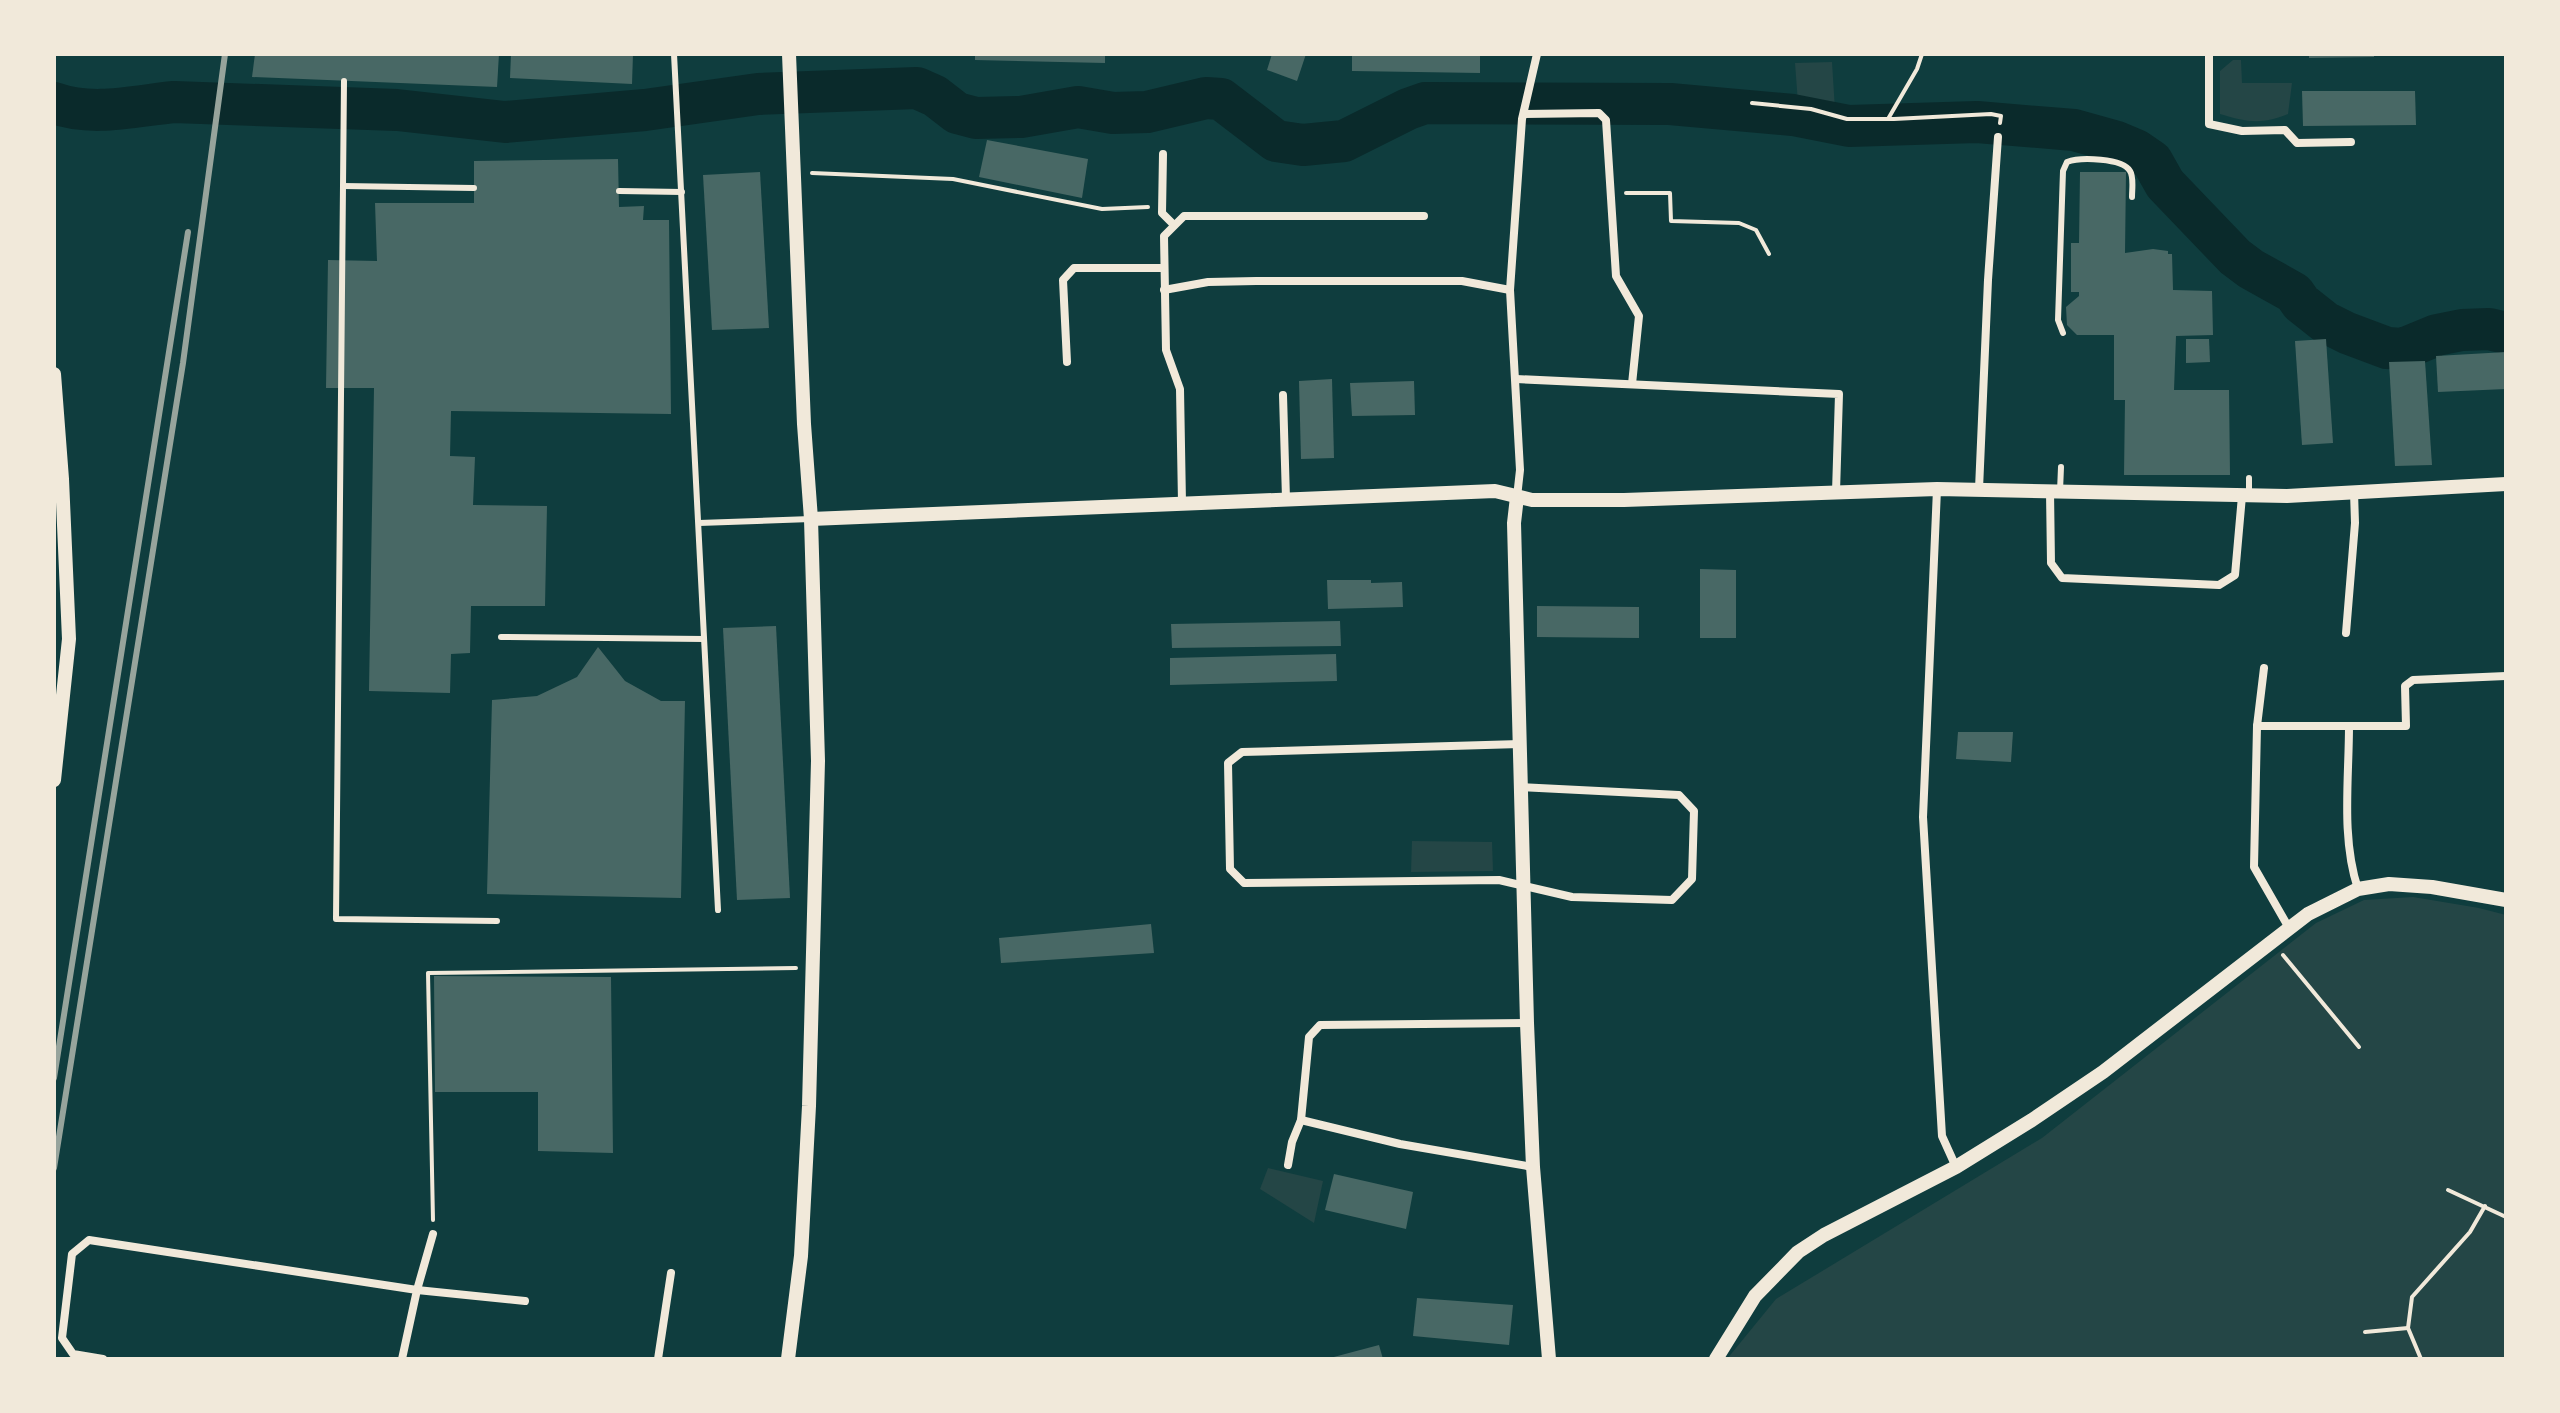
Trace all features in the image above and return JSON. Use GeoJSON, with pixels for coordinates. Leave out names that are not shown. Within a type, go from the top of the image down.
{"type":"FeatureCollection","features":[{"type":"Feature","properties":{"kind":"street"},"geometry":{"type":"LineString","coordinates":[[788,1359],[801,1256],[809,1106],[818,761],[811,519],[789,54]]}},
{"type":"Feature","properties":{"kind":"street"},"geometry":{"type":"LineString","coordinates":[[1537,54],[1525,111],[1510,290],[1520,470],[1514,523],[1527,1023],[1533,1167],[1549,1359]]}},
{"type":"Feature","properties":{"kind":"street"},"geometry":{"type":"LineString","coordinates":[[2209,54],[2209,124],[2242,131],[2285,130],[2297,143],[2351,142]]}},
{"type":"Feature","properties":{"kind":"street"},"geometry":{"type":"LineString","coordinates":[[1525,111],[1599,113],[1606,120],[1616,276],[1639,316],[1632,384]]}},
{"type":"Feature","properties":{"kind":"street"},"geometry":{"type":"LineString","coordinates":[[1979,489],[1998,137]]}},
{"type":"Feature","properties":{"kind":"street"},"geometry":{"type":"LineString","coordinates":[[1163,154],[1162,213],[1174,225]]}},
{"type":"Feature","properties":{"kind":"street"},"geometry":{"type":"LineString","coordinates":[[1182,503],[1180,389],[1166,350],[1164,236],[1184,216],[1424,216]]}},
{"type":"Feature","properties":{"kind":"street"},"geometry":{"type":"LineString","coordinates":[[1067,362],[1063,280],[1074,268],[1164,268]]}},
{"type":"Feature","properties":{"kind":"street"},"geometry":{"type":"LineString","coordinates":[[1164,290],[1208,282],[1462,281],[1510,290]]}},
{"type":"Feature","properties":{"kind":"street"},"geometry":{"type":"LineString","coordinates":[[54,377],[60,538],[69,639],[54,780]]}},
{"type":"Feature","properties":{"kind":"street"},"geometry":{"type":"LineString","coordinates":[[1516,379],[1839,394],[1836,492]]}},
{"type":"Feature","properties":{"kind":"street"},"geometry":{"type":"LineString","coordinates":[[1283,395],[1286,499]]}},
{"type":"Feature","properties":{"kind":"street"},"geometry":{"type":"LineString","coordinates":[[811,519],[1495,491],[1532,500],[1624,500],[1937,489],[2246,496],[2506,484]]}},
{"type":"Feature","properties":{"kind":"street"},"geometry":{"type":"LineString","coordinates":[[1937,489],[1923,817],[1942,1136],[1956,1167]]}},
{"type":"Feature","properties":{"kind":"street"},"geometry":{"type":"LineString","coordinates":[[2055,491],[2051,563],[2062,578],[2219,585],[2235,575],[2246,496]]}},
{"type":"Feature","properties":{"kind":"street"},"geometry":{"type":"LineString","coordinates":[[2346,633],[2355,523],[2354,492]]}},
{"type":"Feature","properties":{"kind":"street"},"geometry":{"type":"LineString","coordinates":[[2264,668],[2257,726],[2254,867],[2289,928]]}},
{"type":"Feature","properties":{"kind":"street"},"geometry":{"type":"LineString","coordinates":[[2257,726],[2406,726],[2405,686],[2413,680],[2506,676]]}},
{"type":"Feature","properties":{"kind":"street"},"geometry":{"type":"LineString","coordinates":[[2349,726],[2351,867],[2358,889]]}},
{"type":"Feature","properties":{"kind":"street"},"geometry":{"type":"LineString","coordinates":[[1520,744],[1242,752],[1228,763],[1230,869],[1244,883],[1499,880],[1572,897],[1672,900],[1692,879],[1694,811],[1679,795],[1521,787]]}},
{"type":"Feature","properties":{"kind":"street"},"geometry":{"type":"LineString","coordinates":[[1716,1359],[1755,1296],[1798,1252],[1824,1235],[1956,1167],[2103,1072],[2289,928],[2332,901],[2358,889],[2389,884],[2432,887],[2506,900]]}},
{"type":"Feature","properties":{"kind":"street"},"geometry":{"type":"LineString","coordinates":[[1288,1165],[1292,1142],[1301,1120],[1309,1037],[1320,1025],[1527,1023]]}},
{"type":"Feature","properties":{"kind":"street"},"geometry":{"type":"LineString","coordinates":[[1301,1120],[1400,1144],[1533,1167]]}},
{"type":"Feature","properties":{"kind":"street"},"geometry":{"type":"LineString","coordinates":[[402,1359],[433,1234]]}},
{"type":"Feature","properties":{"kind":"street"},"geometry":{"type":"LineString","coordinates":[[103,1359],[73,1354],[62,1338],[72,1254],[89,1240],[417,1290],[525,1301]]}},
{"type":"Feature","properties":{"kind":"street"},"geometry":{"type":"LineString","coordinates":[[658,1359],[671,1273]]}},
{"type":"Feature","properties":{"kind":"lane"},"geometry":{"type":"LineString","coordinates":[[674,54],[718,910]]}},
{"type":"Feature","properties":{"kind":"lane"},"geometry":{"type":"LineString","coordinates":[[344,84],[336,919],[497,921]]}},
{"type":"Feature","properties":{"kind":"lane"},"geometry":{"type":"LineString","coordinates":[[2063,333],[2058,320],[2063,171],[2067,162],[2078,157],[2121,163],[2132,174],[2132,197]]}},
{"type":"Feature","properties":{"kind":"lane"},"geometry":{"type":"LineString","coordinates":[[343,186],[474,188]]}},
{"type":"Feature","properties":{"kind":"lane"},"geometry":{"type":"LineString","coordinates":[[619,191],[682,192]]}},
{"type":"Feature","properties":{"kind":"lane"},"geometry":{"type":"LineString","coordinates":[[2055,491],[2061,467]]}},
{"type":"Feature","properties":{"kind":"lane"},"geometry":{"type":"LineString","coordinates":[[2246,496],[2249,478]]}},
{"type":"Feature","properties":{"kind":"lane"},"geometry":{"type":"LineString","coordinates":[[699,523],[811,519]]}},
{"type":"Feature","properties":{"kind":"lane"},"geometry":{"type":"LineString","coordinates":[[501,637],[704,639]]}},
{"type":"Feature","properties":{"kind":"path"},"geometry":{"type":"LineString","coordinates":[[1888,119],[1917,69],[1922,54]]}},
{"type":"Feature","properties":{"kind":"path"},"geometry":{"type":"LineString","coordinates":[[1752,103],[1811,109],[1847,119],[2001,116]]}},
{"type":"Feature","properties":{"kind":"path"},"geometry":{"type":"LineString","coordinates":[[794,172],[953,179],[1102,209],[1162,207]]}},
{"type":"Feature","properties":{"kind":"path"},"geometry":{"type":"LineString","coordinates":[[1612,193],[1670,193],[1671,221],[1739,223],[1756,230],[1769,254]]}},
{"type":"Feature","properties":{"kind":"path"},"geometry":{"type":"LineString","coordinates":[[2273,953],[2284,955],[2359,1047]]}},
{"type":"Feature","properties":{"kind":"path"},"geometry":{"type":"LineString","coordinates":[[433,1234],[428,973],[813,968]]}},
{"type":"Feature","properties":{"kind":"path"},"geometry":{"type":"LineString","coordinates":[[2448,1190],[2506,1217]]}},
{"type":"Feature","properties":{"kind":"path"},"geometry":{"type":"LineString","coordinates":[[2421,1359],[2408,1328],[2412,1297],[2470,1232],[2485,1206]]}},
{"type":"Feature","properties":{"kind":"path"},"geometry":{"type":"LineString","coordinates":[[2365,1332],[2408,1328]]}},
{"type":"Feature","properties":{"kind":"shaded area"},"geometry":{"type":"Polygon","coordinates":[[[2233,60],[2241,60],[2242,83],[2292,83],[2288,114],[2254,121],[2220,114],[2220,71],[2233,60]]]}},
{"type":"Feature","properties":{"kind":"shaded area"},"geometry":{"type":"Polygon","coordinates":[[[1832,62],[1835,110],[1798,103],[1795,63],[1832,62]]]}},
{"type":"Feature","properties":{"kind":"shaded area"},"geometry":{"type":"Polygon","coordinates":[[[1412,841],[1492,842],[1493,871],[1411,872],[1412,841]]]}},
{"type":"Feature","properties":{"kind":"shaded area"},"geometry":{"type":"Polygon","coordinates":[[[2413,897],[2506,915],[2506,1359],[1727,1359],[1776,1299],[2042,1138],[2316,923],[2364,900],[2413,897]]]}},
{"type":"Feature","properties":{"kind":"shaded area"},"geometry":{"type":"Polygon","coordinates":[[[1268,1168],[1323,1181],[1314,1223],[1260,1189],[1268,1168]]]}},
{"type":"Feature","properties":{"kind":"building"},"geometry":{"type":"Polygon","coordinates":[[[255,54],[499,54],[497,87],[252,77],[255,54]]]}},
{"type":"Feature","properties":{"kind":"building"},"geometry":{"type":"Polygon","coordinates":[[[511,54],[633,54],[632,84],[510,78],[511,54]]]}},
{"type":"Feature","properties":{"kind":"building"},"geometry":{"type":"Polygon","coordinates":[[[975,54],[1105,54],[1105,63],[975,60],[975,54]]]}},
{"type":"Feature","properties":{"kind":"building"},"geometry":{"type":"Polygon","coordinates":[[[1272,54],[1306,54],[1297,81],[1267,70],[1272,54]]]}},
{"type":"Feature","properties":{"kind":"building"},"geometry":{"type":"Polygon","coordinates":[[[1352,54],[1480,54],[1480,73],[1352,71],[1352,54]]]}},
{"type":"Feature","properties":{"kind":"building"},"geometry":{"type":"Polygon","coordinates":[[[2309,54],[2374,54],[2374,57],[2309,58],[2309,54]]]}},
{"type":"Feature","properties":{"kind":"building"},"geometry":{"type":"Polygon","coordinates":[[[2302,91],[2415,91],[2416,125],[2303,126],[2302,91]]]}},
{"type":"Feature","properties":{"kind":"building"},"geometry":{"type":"Polygon","coordinates":[[[987,140],[1088,159],[1082,198],[979,177],[987,140]]]}},
{"type":"Feature","properties":{"kind":"building"},"geometry":{"type":"Polygon","coordinates":[[[618,159],[619,207],[644,206],[643,220],[669,220],[671,414],[451,411],[450,456],[475,457],[473,505],[547,506],[545,606],[471,606],[470,653],[451,654],[450,693],[369,691],[374,388],[326,388],[328,260],[377,261],[375,203],[474,203],[474,161],[618,159]]]}},
{"type":"Feature","properties":{"kind":"building"},"geometry":{"type":"Polygon","coordinates":[[[760,172],[769,328],[712,330],[703,175],[760,172]]]}},
{"type":"Feature","properties":{"kind":"building"},"geometry":{"type":"Polygon","coordinates":[[[2080,172],[2126,172],[2125,253],[2153,249],[2168,251],[2172,254],[2173,290],[2212,291],[2213,335],[2176,336],[2174,390],[2229,390],[2230,475],[2124,475],[2125,400],[2114,400],[2114,335],[2077,335],[2067,325],[2066,307],[2079,296],[2079,292],[2071,292],[2071,243],[2079,243],[2080,172]]]}},
{"type":"Feature","properties":{"kind":"building"},"geometry":{"type":"Polygon","coordinates":[[[2186,339],[2209,339],[2210,362],[2186,363],[2186,339]]]}},
{"type":"Feature","properties":{"kind":"building"},"geometry":{"type":"Polygon","coordinates":[[[2326,339],[2333,443],[2302,445],[2295,341],[2326,339]]]}},
{"type":"Feature","properties":{"kind":"building"},"geometry":{"type":"Polygon","coordinates":[[[2506,352],[2506,389],[2438,392],[2436,356],[2506,352]]]}},
{"type":"Feature","properties":{"kind":"building"},"geometry":{"type":"Polygon","coordinates":[[[2425,361],[2432,465],[2395,466],[2389,362],[2425,361]]]}},
{"type":"Feature","properties":{"kind":"building"},"geometry":{"type":"Polygon","coordinates":[[[1332,379],[1334,458],[1301,459],[1299,381],[1332,379]]]}},
{"type":"Feature","properties":{"kind":"building"},"geometry":{"type":"Polygon","coordinates":[[[1414,381],[1415,415],[1352,416],[1350,383],[1414,381]]]}},
{"type":"Feature","properties":{"kind":"building"},"geometry":{"type":"Polygon","coordinates":[[[1700,569],[1736,570],[1736,638],[1700,638],[1700,569]]]}},
{"type":"Feature","properties":{"kind":"building"},"geometry":{"type":"Polygon","coordinates":[[[1327,580],[1402,582],[1403,607],[1328,609],[1327,580]]]}},
{"type":"Feature","properties":{"kind":"building"},"geometry":{"type":"Polygon","coordinates":[[[1537,606],[1639,607],[1639,638],[1537,637],[1537,606]]]}},
{"type":"Feature","properties":{"kind":"building"},"geometry":{"type":"Polygon","coordinates":[[[1340,621],[1341,646],[1172,648],[1171,624],[1340,621]]]}},
{"type":"Feature","properties":{"kind":"building"},"geometry":{"type":"Polygon","coordinates":[[[776,626],[790,898],[737,900],[723,628],[776,626]]]}},
{"type":"Feature","properties":{"kind":"building"},"geometry":{"type":"Polygon","coordinates":[[[598,647],[625,681],[661,701],[685,701],[681,898],[487,894],[492,700],[537,696],[577,677],[598,647]]]}},
{"type":"Feature","properties":{"kind":"building"},"geometry":{"type":"Polygon","coordinates":[[[1336,654],[1337,681],[1170,685],[1170,658],[1336,654]]]}},
{"type":"Feature","properties":{"kind":"building"},"geometry":{"type":"Polygon","coordinates":[[[1958,732],[2013,732],[2011,762],[1956,759],[1958,732]]]}},
{"type":"Feature","properties":{"kind":"building"},"geometry":{"type":"Polygon","coordinates":[[[1151,924],[1154,953],[1001,963],[999,938],[1151,924]]]}},
{"type":"Feature","properties":{"kind":"building"},"geometry":{"type":"Polygon","coordinates":[[[434,976],[611,977],[613,1153],[538,1151],[538,1092],[435,1092],[434,976]]]}},
{"type":"Feature","properties":{"kind":"building"},"geometry":{"type":"Polygon","coordinates":[[[1334,1174],[1413,1192],[1406,1229],[1325,1210],[1334,1174]]]}},
{"type":"Feature","properties":{"kind":"building"},"geometry":{"type":"Polygon","coordinates":[[[1417,1298],[1513,1305],[1509,1345],[1413,1336],[1417,1298]]]}},
{"type":"Feature","properties":{"kind":"building"},"geometry":{"type":"Polygon","coordinates":[[[1379,1345],[1383,1359],[1330,1359],[1330,1358],[1379,1345]]]}},
{"type":"Feature","properties":{"kind":"waterway"},"geometry":{"type":"LineString","coordinates":[[54,103],[99,110],[174,102],[397,110],[505,122],[645,110],[758,94],[917,88],[935,96],[957,113],[976,118],[1021,117],[1078,107],[1113,113],[1147,112],[1206,98],[1221,99],[1276,141],[1303,145],[1344,141],[1425,103],[1670,104],[1793,115],[1849,126],[1977,122],[2074,130],[2117,142],[2152,161],[2165,184],[2235,257],[2294,293],[2301,303],[2325,322],[2347,333],[2387,348],[2403,349],[2437,335],[2462,330],[2489,329],[2506,333]]}},
{"type":"Feature","properties":{"kind":"railway"},"geometry":{"type":"LineString","coordinates":[[54,1168],[183,363],[225,54]]}},
{"type":"Feature","properties":{"kind":"railway"},"geometry":{"type":"LineString","coordinates":[[54,1078],[188,232]]}}]}
